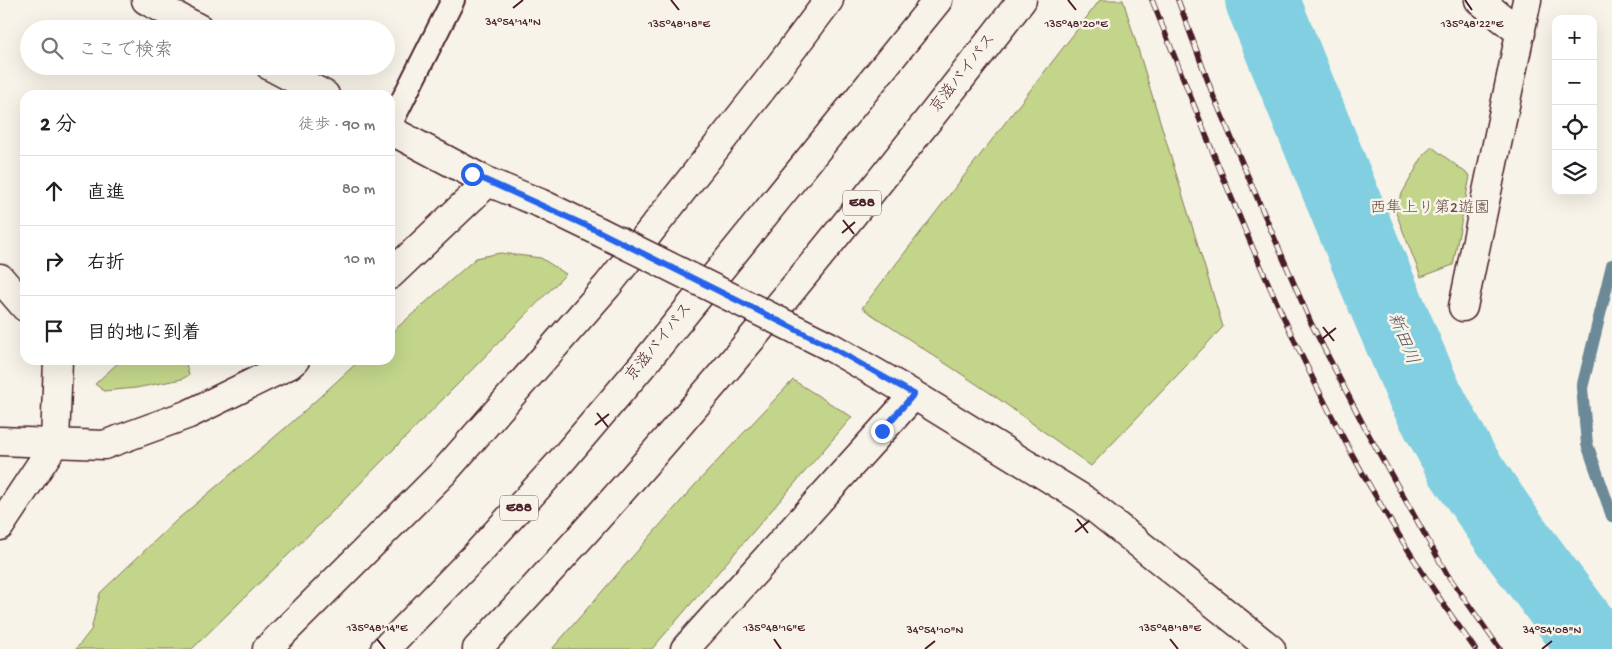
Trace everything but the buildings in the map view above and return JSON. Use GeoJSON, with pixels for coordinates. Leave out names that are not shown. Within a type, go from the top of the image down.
{"type":"FeatureCollection","features":[{"type":"Feature","properties":{"kind":"main road"},"geometry":{"type":"LineString","coordinates":[[146,0],[183,20]]}},
{"type":"Feature","properties":{"kind":"main road"},"geometry":{"type":"LineString","coordinates":[[267,649],[444,472],[595,300],[693,177],[829,0]]}},
{"type":"Feature","properties":{"kind":"main road","name":"京滋バイパス"},"geometry":{"type":"LineString","coordinates":[[385,649],[476,555],[557,466],[653,352],[938,0]]}},
{"type":"Feature","properties":{"kind":"main road","name":"京滋バイパス"},"geometry":{"type":"LineString","coordinates":[[477,649],[573,546],[697,402],[834,236],[1022,0]]}},
{"type":"Feature","properties":{"kind":"main road"},"geometry":{"type":"LineString","coordinates":[[1479,0],[1521,32]]}},
{"type":"Feature","properties":{"kind":"main road"},"geometry":{"type":"LineString","coordinates":[[1463,307],[1527,0]]}},
{"type":"Feature","properties":{"kind":"main road"},"geometry":{"type":"LineString","coordinates":[[287,75],[316,90]]}},
{"type":"Feature","properties":{"kind":"main road"},"geometry":{"type":"LineString","coordinates":[[395,133],[488,182],[540,203],[829,346],[914,394],[1083,499],[1271,649]]}},
{"type":"Feature","properties":{"kind":"main road"},"geometry":{"type":"LineString","coordinates":[[395,270],[488,182]]}},
{"type":"Feature","properties":{"kind":"main road"},"geometry":{"type":"LineString","coordinates":[[0,278],[20,301]]}},
{"type":"Feature","properties":{"kind":"main road"},"geometry":{"type":"LineString","coordinates":[[0,526],[55,443],[58,365]]}},
{"type":"Feature","properties":{"kind":"main road"},"geometry":{"type":"LineString","coordinates":[[0,441],[104,445],[189,414],[289,365]]}},
{"type":"Feature","properties":{"kind":"main road"},"geometry":{"type":"LineString","coordinates":[[685,649],[914,394]]}},
{"type":"Feature","properties":{"kind":"lane"},"geometry":{"type":"LineString","coordinates":[[395,115],[453,0]]}},
{"type":"Feature","properties":{"kind":"green space"},"geometry":{"type":"Polygon","coordinates":[[[1100,0],[1123,0],[1223,327],[1091,466],[996,397],[862,308],[1100,0]]]}},
{"type":"Feature","properties":{"kind":"green space","name":"西隼上り第2遊園"},"geometry":{"type":"Polygon","coordinates":[[[1432,147],[1470,176],[1453,265],[1421,277],[1394,208],[1424,154],[1432,147]]]}},
{"type":"Feature","properties":{"kind":"green space"},"geometry":{"type":"Polygon","coordinates":[[[500,253],[541,258],[566,274],[333,511],[192,649],[76,649],[91,630],[100,593],[178,519],[290,424],[355,365],[395,365],[395,330],[476,258],[500,253]]]}},
{"type":"Feature","properties":{"kind":"green space"},"geometry":{"type":"Polygon","coordinates":[[[116,365],[186,365],[189,375],[182,379],[136,388],[104,391],[95,384],[116,365]]]}},
{"type":"Feature","properties":{"kind":"green space"},"geometry":{"type":"Polygon","coordinates":[[[793,380],[852,417],[652,649],[552,649],[694,486],[793,380]]]}},
{"type":"Feature","properties":{"kind":"waterway","name":"新田川"},"geometry":{"type":"LineString","coordinates":[[1262,0],[1424,393],[1462,464],[1509,533],[1596,649]]}},
{"type":"Feature","properties":{"kind":"waterway"},"geometry":{"type":"LineString","coordinates":[[1612,265],[1582,388],[1587,444],[1612,516]]}},
{"type":"Feature","properties":{"kind":"railway"},"geometry":{"type":"LineString","coordinates":[[1152,0],[1251,243],[1317,387],[1390,521],[1431,586],[1475,649]]}},
{"type":"Feature","properties":{"kind":"railway"},"geometry":{"type":"LineString","coordinates":[[1178,0],[1213,95],[1311,323],[1365,428],[1447,574],[1500,649]]}},
{"type":"Feature","properties":{"kind":"route"},"geometry":{"type":"LineString","coordinates":[[472,174],[522,197],[540,203],[598,231],[829,346],[914,394],[882,431]]}}]}
